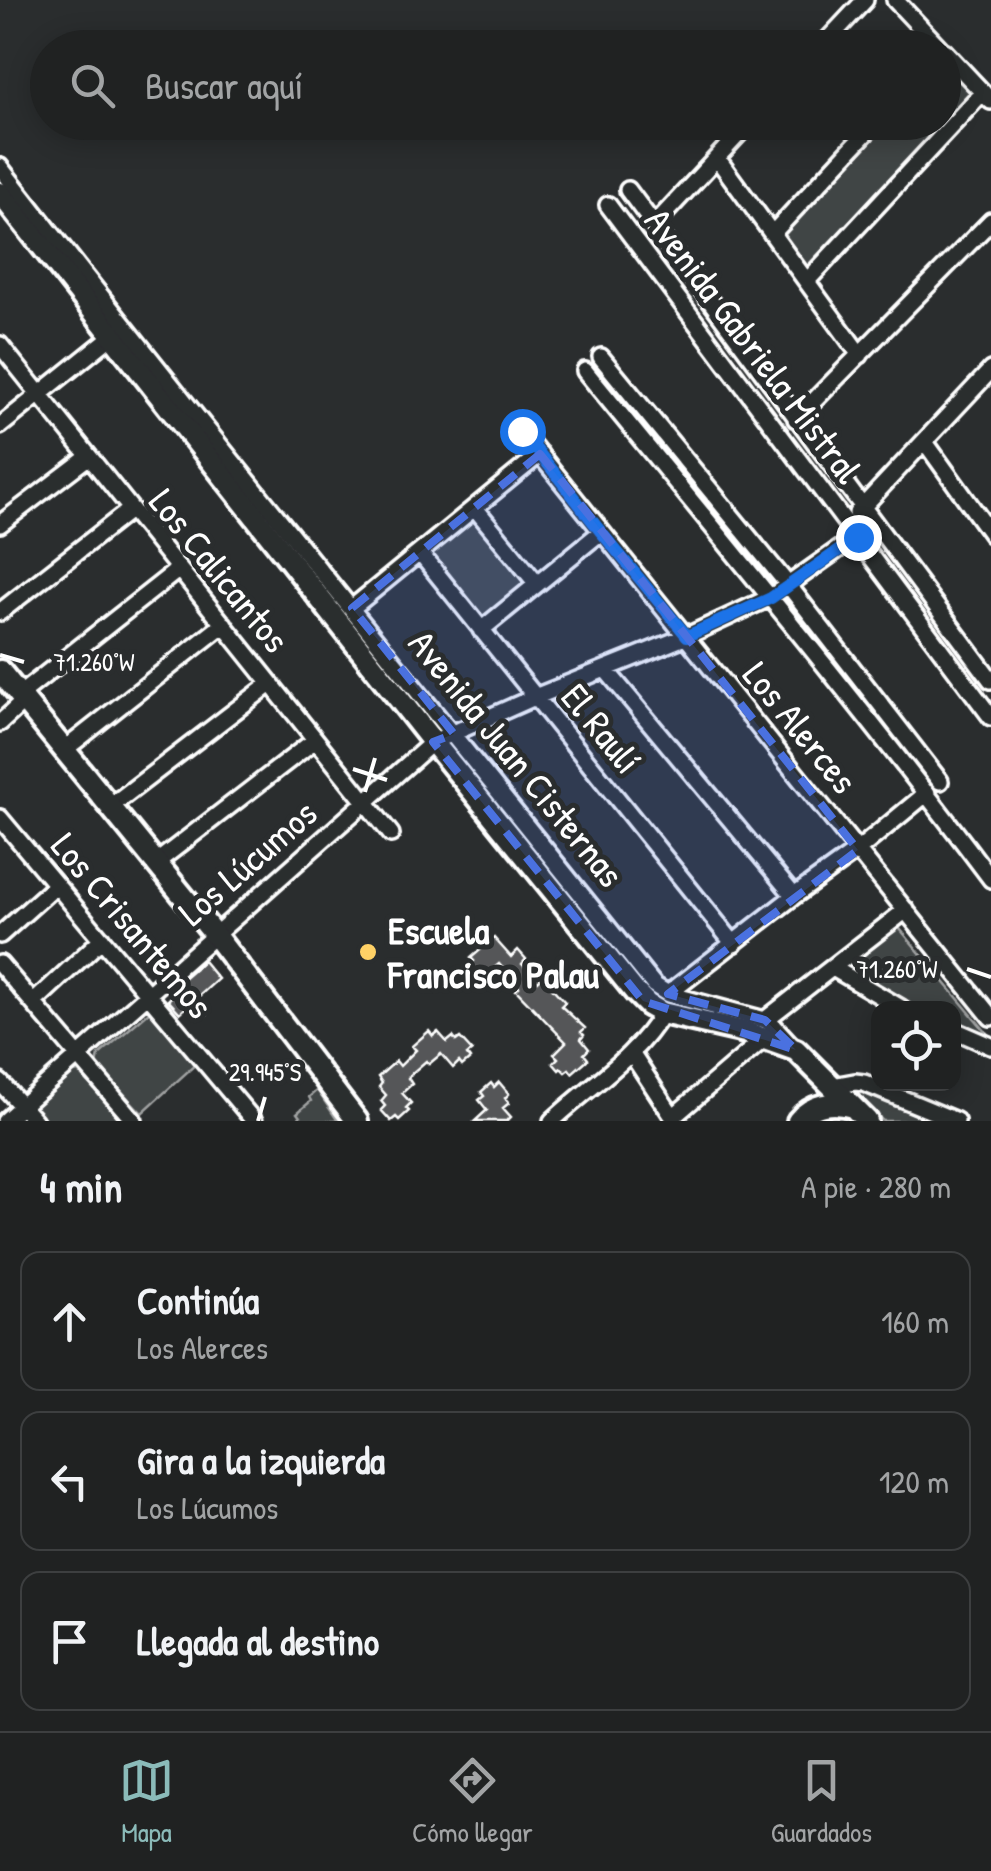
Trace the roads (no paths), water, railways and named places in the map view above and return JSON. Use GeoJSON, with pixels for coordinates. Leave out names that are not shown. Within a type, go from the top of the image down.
{"type":"FeatureCollection","features":[{"type":"Feature","properties":{"kind":"main road","name":"Avenida Juan Cisternas"},"geometry":{"type":"LineString","coordinates":[[0,193],[635,992],[648,1004],[665,1004],[765,1029],[796,1050],[860,1114]]}},
{"type":"Feature","properties":{"kind":"main road"},"geometry":{"type":"LineString","coordinates":[[0,671],[157,862],[357,1121]]}},
{"type":"Feature","properties":{"kind":"main road"},"geometry":{"type":"LineString","coordinates":[[798,1121],[805,1112],[821,1105],[838,1104],[860,1114]]}},
{"type":"Feature","properties":{"kind":"street"},"geometry":{"type":"LineString","coordinates":[[837,30],[865,0]]}},
{"type":"Feature","properties":{"kind":"street"},"geometry":{"type":"LineString","coordinates":[[895,0],[924,30]]}},
{"type":"Feature","properties":{"kind":"street"},"geometry":{"type":"LineString","coordinates":[[961,69],[987,97],[961,123]]}},
{"type":"Feature","properties":{"kind":"street"},"geometry":{"type":"LineString","coordinates":[[655,224],[734,140]]}},
{"type":"Feature","properties":{"kind":"street"},"geometry":{"type":"LineString","coordinates":[[772,234],[859,140]]}},
{"type":"Feature","properties":{"kind":"street"},"geometry":{"type":"LineString","coordinates":[[806,281],[945,140]]}},
{"type":"Feature","properties":{"kind":"street"},"geometry":{"type":"LineString","coordinates":[[717,158],[860,355]]}},
{"type":"Feature","properties":{"kind":"street","name":"Avenida Juan Cisternas"},"geometry":{"type":"LineString","coordinates":[[0,167],[654,985],[665,1004]]}},
{"type":"Feature","properties":{"kind":"street","name":"Avenida Gabriela Mistral"},"geometry":{"type":"LineString","coordinates":[[628,190],[991,680]]}},
{"type":"Feature","properties":{"kind":"street","name":"Avenida Gabriela Mistral"},"geometry":{"type":"LineString","coordinates":[[608,205],[991,717]]}},
{"type":"Feature","properties":{"kind":"street"},"geometry":{"type":"LineString","coordinates":[[796,419],[991,221]]}},
{"type":"Feature","properties":{"kind":"street"},"geometry":{"type":"LineString","coordinates":[[3,417],[40,394],[112,336]]}},
{"type":"Feature","properties":{"kind":"street","name":"Los Calicantos"},"geometry":{"type":"LineString","coordinates":[[0,345],[391,834]]}},
{"type":"Feature","properties":{"kind":"street"},"geometry":{"type":"LineString","coordinates":[[601,358],[789,586],[940,781]]}},
{"type":"Feature","properties":{"kind":"street"},"geometry":{"type":"LineString","coordinates":[[846,522],[991,370]]}},
{"type":"Feature","properties":{"kind":"street"},"geometry":{"type":"LineString","coordinates":[[585,371],[927,793],[991,879]]}},
{"type":"Feature","properties":{"kind":"street","name":"Los Alerces"},"geometry":{"type":"LineString","coordinates":[[522,431],[991,1018]]}},
{"type":"Feature","properties":{"kind":"street"},"geometry":{"type":"LineString","coordinates":[[925,442],[991,534]]}},
{"type":"Feature","properties":{"kind":"street"},"geometry":{"type":"LineString","coordinates":[[352,608],[540,454]]}},
{"type":"Feature","properties":{"kind":"street"},"geometry":{"type":"LineString","coordinates":[[0,524],[88,457]]}},
{"type":"Feature","properties":{"kind":"street"},"geometry":{"type":"LineString","coordinates":[[977,514],[991,499]]}},
{"type":"Feature","properties":{"kind":"street"},"geometry":{"type":"LineString","coordinates":[[474,508],[537,584]]}},
{"type":"Feature","properties":{"kind":"street"},"geometry":{"type":"LineString","coordinates":[[0,612],[130,510]]}},
{"type":"Feature","properties":{"kind":"street","name":"Los Lúcumos"},"geometry":{"type":"LineString","coordinates":[[5,1121],[433,742],[771,598],[874,524]]}},
{"type":"Feature","properties":{"kind":"street"},"geometry":{"type":"LineString","coordinates":[[482,630],[601,532]]}},
{"type":"Feature","properties":{"kind":"street","name":"El Raulí"},"geometry":{"type":"LineString","coordinates":[[420,552],[734,944]]}},
{"type":"Feature","properties":{"kind":"street"},"geometry":{"type":"LineString","coordinates":[[0,723],[23,702],[27,689],[179,569]]}},
{"type":"Feature","properties":{"kind":"street"},"geometry":{"type":"LineString","coordinates":[[64,750],[224,624]]}},
{"type":"Feature","properties":{"kind":"street"},"geometry":{"type":"LineString","coordinates":[[606,670],[794,896]]}},
{"type":"Feature","properties":{"kind":"street"},"geometry":{"type":"LineString","coordinates":[[111,806],[270,684]]}},
{"type":"Feature","properties":{"kind":"street"},"geometry":{"type":"LineString","coordinates":[[157,862],[315,740]]}},
{"type":"Feature","properties":{"kind":"street"},"geometry":{"type":"LineString","coordinates":[[560,1118],[654,1028],[665,1004],[734,944],[927,793]]}},
{"type":"Feature","properties":{"kind":"street","name":"Los Crisantemos"},"geometry":{"type":"LineString","coordinates":[[3,827],[254,1121]]}},
{"type":"Feature","properties":{"kind":"street"},"geometry":{"type":"LineString","coordinates":[[0,935],[56,885]]}},
{"type":"Feature","properties":{"kind":"street"},"geometry":{"type":"LineString","coordinates":[[631,1052],[673,1116],[832,968],[906,910]]}},
{"type":"Feature","properties":{"kind":"street"},"geometry":{"type":"LineString","coordinates":[[34,1002],[102,940]]}},
{"type":"Feature","properties":{"kind":"street"},"geometry":{"type":"LineString","coordinates":[[0,964],[134,1121]]}},
{"type":"Feature","properties":{"kind":"street"},"geometry":{"type":"LineString","coordinates":[[832,968],[890,1001]]}},
{"type":"Feature","properties":{"kind":"street"},"geometry":{"type":"LineString","coordinates":[[961,1033],[991,1046]]}},
{"type":"Feature","properties":{"kind":"street"},"geometry":{"type":"LineString","coordinates":[[0,1082],[35,1121]]}},
{"type":"Feature","properties":{"kind":"street"},"geometry":{"type":"LineString","coordinates":[[832,1086],[864,1083],[956,1121]]}},
{"type":"Feature","properties":{"kind":"place","name":"Escuela Francisco Palau"},"geometry":{"type":"Point","coordinates":[368,952]}}]}
